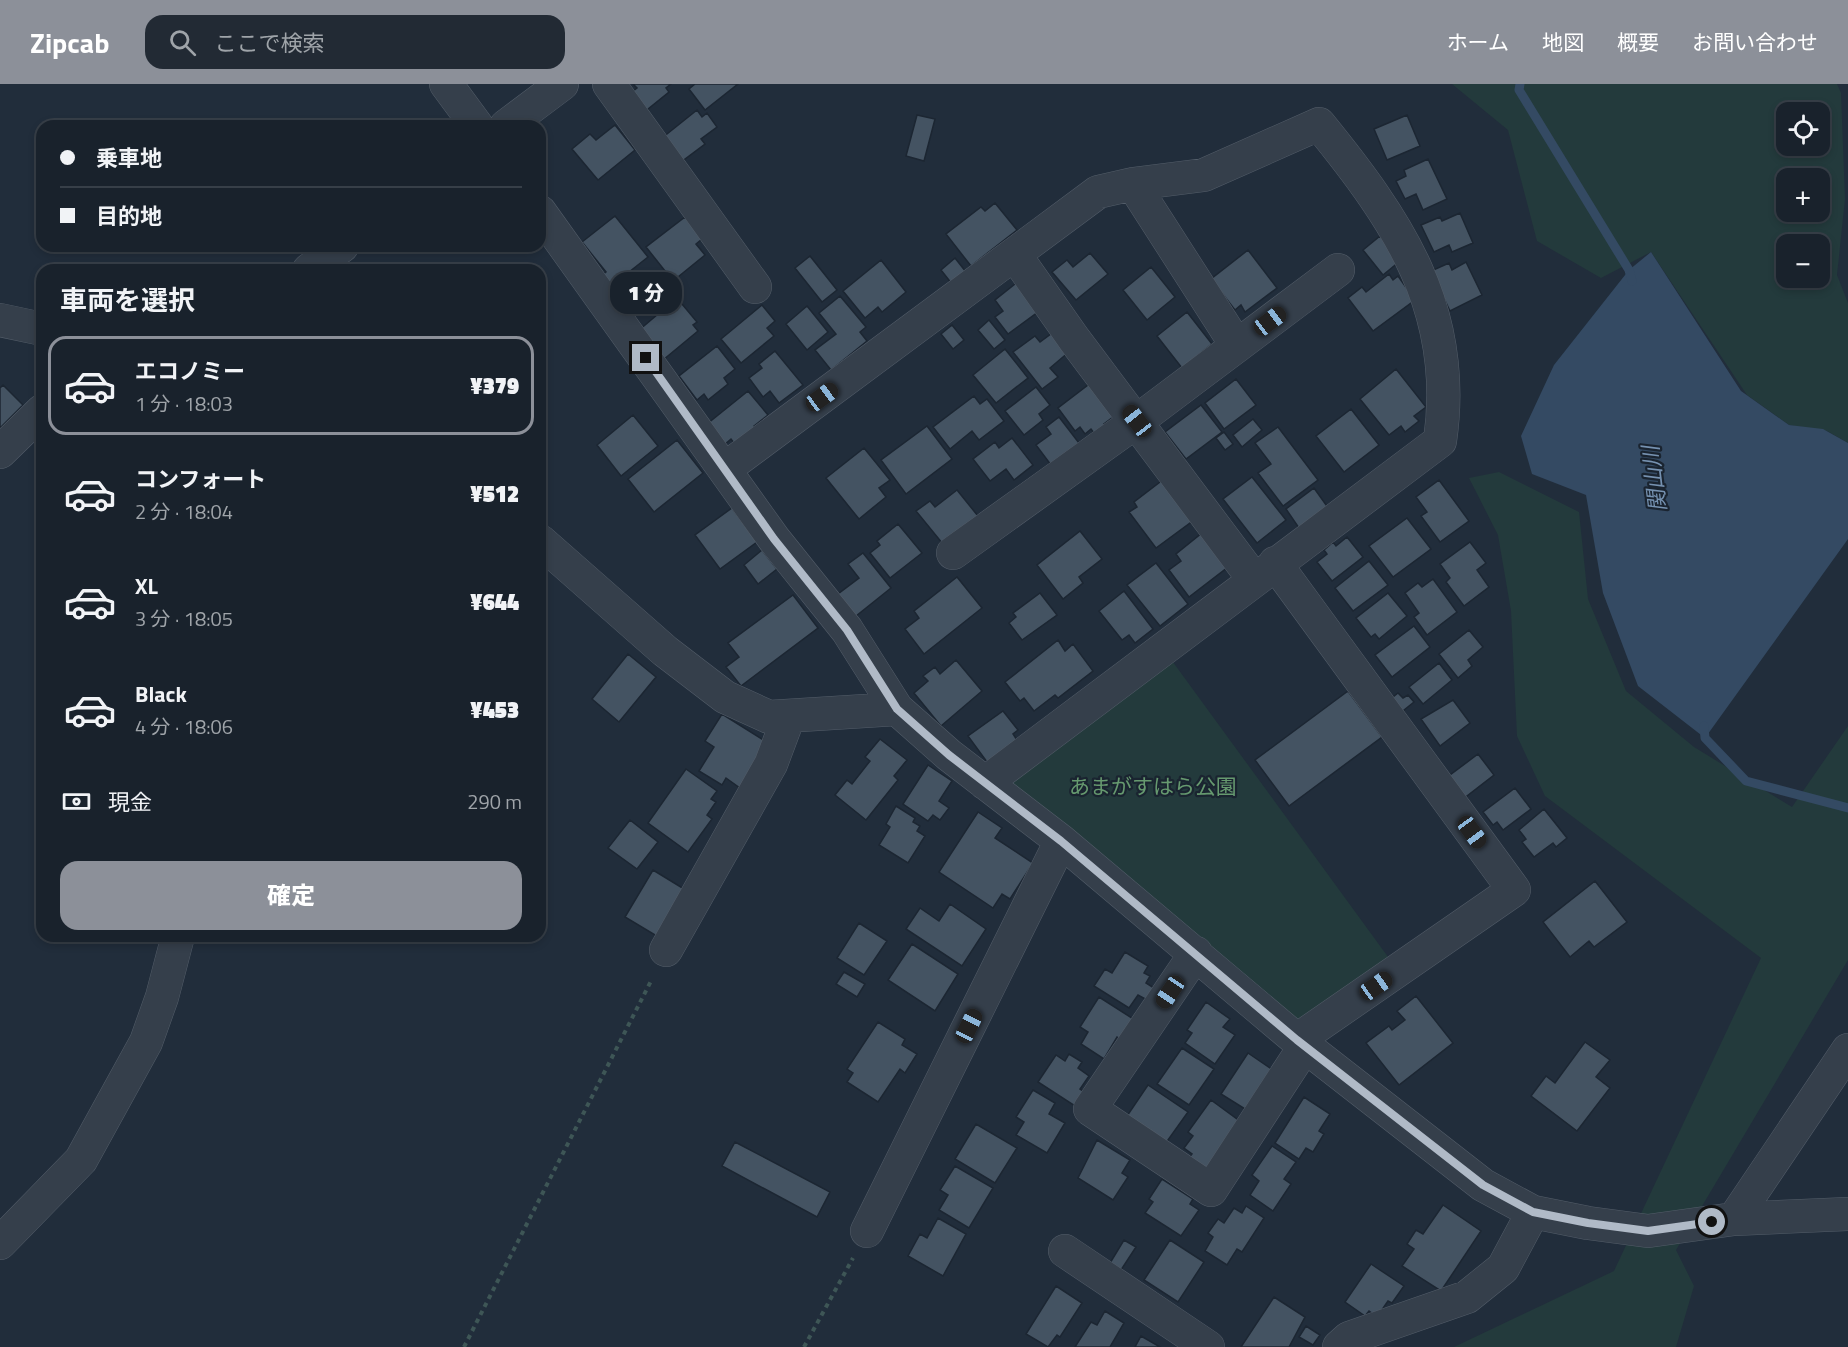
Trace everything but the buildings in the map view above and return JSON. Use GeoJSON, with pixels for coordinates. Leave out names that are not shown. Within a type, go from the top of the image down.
{"type":"FeatureCollection","features":[{"type":"Feature","properties":{"kind":"street"},"geometry":{"type":"LineString","coordinates":[[446,84],[473,120]]}},
{"type":"Feature","properties":{"kind":"street"},"geometry":{"type":"LineString","coordinates":[[514,120],[562,84]]}},
{"type":"Feature","properties":{"kind":"street"},"geometry":{"type":"LineString","coordinates":[[609,84],[755,287]]}},
{"type":"Feature","properties":{"kind":"street"},"geometry":{"type":"LineString","coordinates":[[726,468],[1098,192],[1133,184],[1204,176],[1319,124],[1369,185],[1406,247],[1435,317],[1445,403],[1440,441],[1264,571],[985,783]]}},
{"type":"Feature","properties":{"kind":"street"},"geometry":{"type":"LineString","coordinates":[[1133,184],[1237,346]]}},
{"type":"Feature","properties":{"kind":"street"},"geometry":{"type":"LineString","coordinates":[[546,220],[726,468],[774,539],[847,630],[897,709],[985,783],[1061,841],[1301,1043],[1483,1185],[1533,1212],[1588,1223],[1648,1231],[1734,1219],[1848,1214]]}},
{"type":"Feature","properties":{"kind":"street"},"geometry":{"type":"LineString","coordinates":[[317,264],[334,252]]}},
{"type":"Feature","properties":{"kind":"street"},"geometry":{"type":"LineString","coordinates":[[1015,255],[1074,339],[1137,421],[1264,571],[1514,890],[1301,1043],[1212,1190],[1090,1109],[1196,954]]}},
{"type":"Feature","properties":{"kind":"street"},"geometry":{"type":"LineString","coordinates":[[953,553],[1137,421],[1338,270]]}},
{"type":"Feature","properties":{"kind":"street"},"geometry":{"type":"LineString","coordinates":[[0,320],[36,328]]}},
{"type":"Feature","properties":{"kind":"street"},"geometry":{"type":"LineString","coordinates":[[0,453],[36,425]]}},
{"type":"Feature","properties":{"kind":"street"},"geometry":{"type":"LineString","coordinates":[[546,545],[665,651],[725,697],[769,717],[897,709]]}},
{"type":"Feature","properties":{"kind":"street"},"geometry":{"type":"LineString","coordinates":[[666,950],[771,764],[789,716]]}},
{"type":"Feature","properties":{"kind":"street"},"geometry":{"type":"LineString","coordinates":[[867,1231],[1061,841]]}},
{"type":"Feature","properties":{"kind":"street"},"geometry":{"type":"LineString","coordinates":[[0,1243],[81,1160],[146,1042],[162,997],[176,942]]}},
{"type":"Feature","properties":{"kind":"street"},"geometry":{"type":"LineString","coordinates":[[1734,1219],[1848,1050]]}},
{"type":"Feature","properties":{"kind":"street"},"geometry":{"type":"LineString","coordinates":[[1339,1347],[1349,1338],[1467,1297],[1503,1268],[1533,1212]]}},
{"type":"Feature","properties":{"kind":"street"},"geometry":{"type":"LineString","coordinates":[[1065,1251],[1208,1347]]}},
{"type":"Feature","properties":{"kind":"path"},"geometry":{"type":"LineString","coordinates":[[464,1347],[666,950]]}},
{"type":"Feature","properties":{"kind":"path"},"geometry":{"type":"LineString","coordinates":[[804,1347],[867,1231]]}},
{"type":"Feature","properties":{"kind":"green space"},"geometry":{"type":"Polygon","coordinates":[[[1452,84],[1837,84],[1841,93],[1845,199],[1837,275],[1848,303],[1848,443],[1827,431],[1789,425],[1747,395],[1651,252],[1601,278],[1537,241],[1508,130],[1452,84]]]}},
{"type":"Feature","properties":{"kind":"green space"},"geometry":{"type":"Polygon","coordinates":[[[1499,472],[1579,512],[1588,599],[1626,691],[1694,747],[1792,807],[1848,726],[1848,960],[1676,1250],[1694,1286],[1676,1347],[1454,1347],[1614,1271],[1761,958],[1545,796],[1517,736],[1511,611],[1498,535],[1469,478],[1499,472]]]}},
{"type":"Feature","properties":{"kind":"green space","name":"あまがすはら公園"},"geometry":{"type":"Polygon","coordinates":[[[1170,658],[1391,961],[1298,1020],[1009,784],[1170,658]]]}},
{"type":"Feature","properties":{"kind":"water"},"geometry":{"type":"Polygon","coordinates":[[[1651,252],[1741,391],[1789,425],[1823,429],[1848,443],[1848,539],[1705,738],[1638,686],[1603,593],[1586,495],[1532,474],[1521,436],[1554,365],[1629,270],[1651,252]]]}},
{"type":"Feature","properties":{"kind":"waterway","name":"関山川"},"geometry":{"type":"LineString","coordinates":[[1520,84],[1519,90],[1629,270],[1632,281]]}},
{"type":"Feature","properties":{"kind":"waterway","name":"関山川"},"geometry":{"type":"LineString","coordinates":[[1704,726],[1705,738],[1746,781],[1848,808]]}},
{"type":"Feature","properties":{"kind":"route"},"geometry":{"type":"LineString","coordinates":[[646,358],[726,468],[774,539],[847,630],[897,709],[949,755],[1061,841],[1297,1040],[1483,1185],[1533,1212],[1588,1223],[1648,1231],[1712,1222]]}}]}
